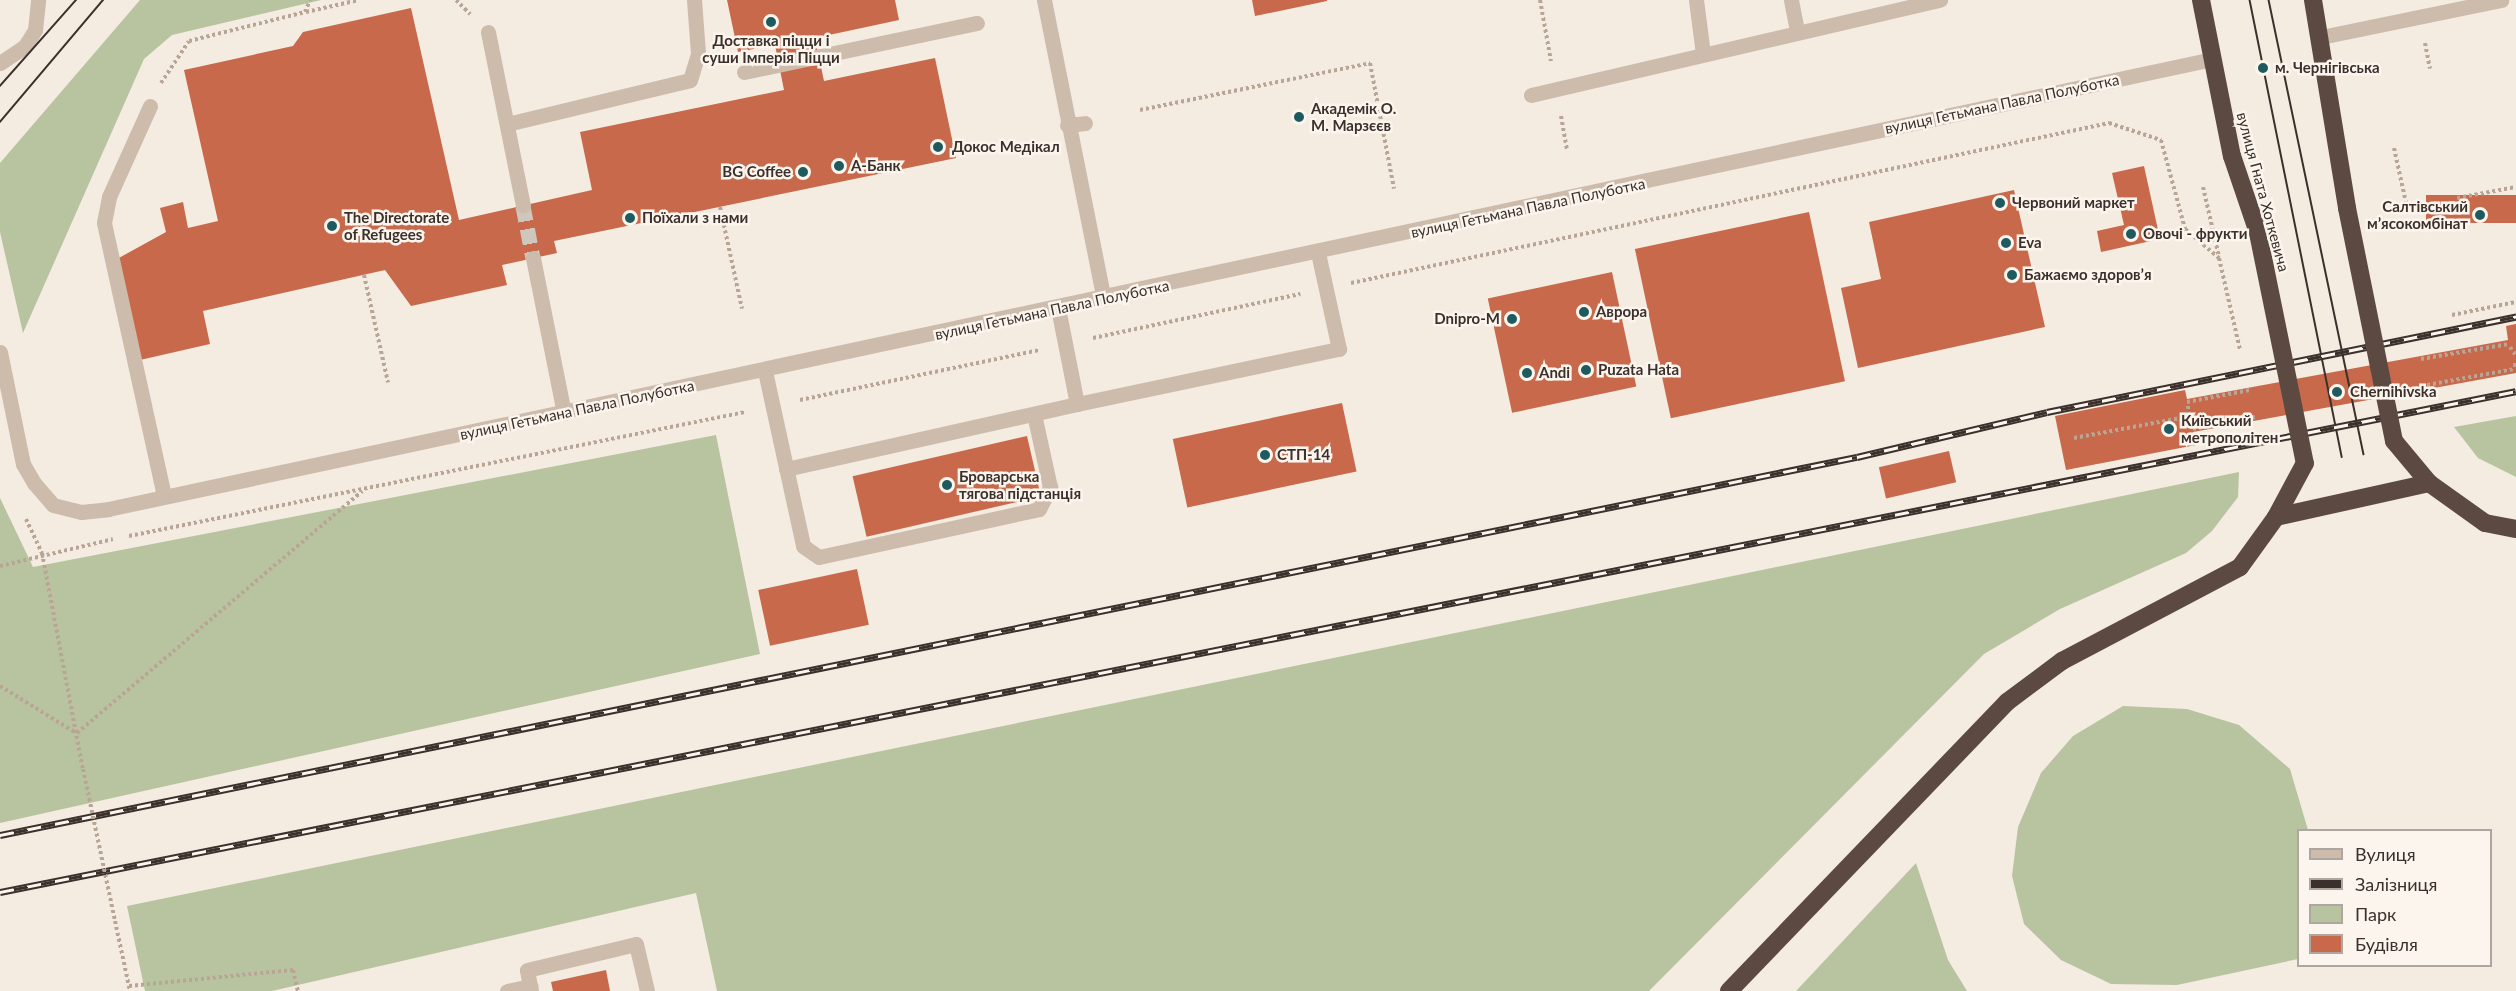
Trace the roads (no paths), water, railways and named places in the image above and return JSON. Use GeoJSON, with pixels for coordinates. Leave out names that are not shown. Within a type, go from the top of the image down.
{"type":"FeatureCollection","features":[{"type":"Feature","properties":{"kind":"highway","name":"вулиця Гната Хоткевича"},"geometry":{"type":"LineString","coordinates":[[2201,0],[2232,156],[2258,233],[2305,463],[2276,517]]}},
{"type":"Feature","properties":{"kind":"highway"},"geometry":{"type":"LineString","coordinates":[[2313,0],[2321,37],[2347,208],[2394,441],[2429,483],[2485,523],[2516,529]]}},
{"type":"Feature","properties":{"kind":"highway"},"geometry":{"type":"LineString","coordinates":[[1728,991],[2007,702],[2062,661],[2240,567],[2276,517],[2429,483]]}},
{"type":"Feature","properties":{"kind":"street"},"geometry":{"type":"LineString","coordinates":[[507,124],[690,80],[698,53],[694,0]]}},
{"type":"Feature","properties":{"kind":"street"},"geometry":{"type":"LineString","coordinates":[[1044,0],[1067,125],[1104,298]]}},
{"type":"Feature","properties":{"kind":"street"},"geometry":{"type":"LineString","coordinates":[[1696,0],[1703,54]]}},
{"type":"Feature","properties":{"kind":"street"},"geometry":{"type":"LineString","coordinates":[[1791,0],[1797,32]]}},
{"type":"Feature","properties":{"kind":"street"},"geometry":{"type":"LineString","coordinates":[[1531,96],[1940,0]]}},
{"type":"Feature","properties":{"kind":"street"},"geometry":{"type":"LineString","coordinates":[[2321,37],[2501,0]]}},
{"type":"Feature","properties":{"kind":"street"},"geometry":{"type":"LineString","coordinates":[[0,63],[25,46],[41,3]]}},
{"type":"Feature","properties":{"kind":"street"},"geometry":{"type":"LineString","coordinates":[[744,72],[977,23]]}},
{"type":"Feature","properties":{"kind":"street"},"geometry":{"type":"LineString","coordinates":[[488,32],[523,206]]}},
{"type":"Feature","properties":{"kind":"street","name":"вулиця Гетьмана Павла Полуботка"},"geometry":{"type":"LineString","coordinates":[[0,352],[23,464],[53,505],[81,512],[1318,254],[2212,59]]}},
{"type":"Feature","properties":{"kind":"street"},"geometry":{"type":"LineString","coordinates":[[150,106],[109,197],[104,223],[164,495]]}},
{"type":"Feature","properties":{"kind":"street"},"geometry":{"type":"LineString","coordinates":[[1067,125],[1085,123]]}},
{"type":"Feature","properties":{"kind":"street"},"geometry":{"type":"LineString","coordinates":[[786,469],[1077,404],[1339,349],[1318,254]]}},
{"type":"Feature","properties":{"kind":"street"},"geometry":{"type":"LineString","coordinates":[[533,258],[564,413]]}},
{"type":"Feature","properties":{"kind":"street"},"geometry":{"type":"LineString","coordinates":[[1058,308],[1077,404]]}},
{"type":"Feature","properties":{"kind":"street"},"geometry":{"type":"LineString","coordinates":[[765,371],[803,546],[819,557],[1039,509],[1050,496],[1034,414]]}},
{"type":"Feature","properties":{"kind":"street"},"geometry":{"type":"LineString","coordinates":[[507,991],[531,988],[527,970],[636,944],[647,991]]}},
{"type":"Feature","properties":{"kind":"tunnel"},"geometry":{"type":"LineString","coordinates":[[523,206],[533,258]]}},
{"type":"Feature","properties":{"kind":"tram line"},"geometry":{"type":"LineString","coordinates":[[0,86],[76,0]]}},
{"type":"Feature","properties":{"kind":"tram line"},"geometry":{"type":"LineString","coordinates":[[0,122],[103,0]]}},
{"type":"Feature","properties":{"kind":"tram line"},"geometry":{"type":"LineString","coordinates":[[2250,0],[2342,457]]}},
{"type":"Feature","properties":{"kind":"tram line"},"geometry":{"type":"LineString","coordinates":[[2269,0],[2364,454]]}},
{"type":"Feature","properties":{"kind":"railway"},"geometry":{"type":"LineString","coordinates":[[0,835],[1857,457],[2047,412],[2516,317]]}},
{"type":"Feature","properties":{"kind":"railway"},"geometry":{"type":"LineString","coordinates":[[0,892],[2516,391]]}},
{"type":"Feature","properties":{"kind":"place","name":"Доставка піцци і суши Імперія Піцци"},"geometry":{"type":"Point","coordinates":[771,22]}},
{"type":"Feature","properties":{"kind":"place","name":"м. Чернігівська"},"geometry":{"type":"Point","coordinates":[2263,68]}},
{"type":"Feature","properties":{"kind":"place","name":"Академік О. М. Марзєєв"},"geometry":{"type":"Point","coordinates":[1299,117]}},
{"type":"Feature","properties":{"kind":"place","name":"Докос Медікал"},"geometry":{"type":"Point","coordinates":[938,147]}},
{"type":"Feature","properties":{"kind":"place","name":"А-Банк"},"geometry":{"type":"Point","coordinates":[839,166]}},
{"type":"Feature","properties":{"kind":"place","name":"BG Coffee"},"geometry":{"type":"Point","coordinates":[803,172]}},
{"type":"Feature","properties":{"kind":"place","name":"Червоний маркет"},"geometry":{"type":"Point","coordinates":[2000,203]}},
{"type":"Feature","properties":{"kind":"place","name":"Салтівський мʼясокомбінат"},"geometry":{"type":"Point","coordinates":[2480,215]}},
{"type":"Feature","properties":{"kind":"place","name":"Поїхали з нами"},"geometry":{"type":"Point","coordinates":[630,218]}},
{"type":"Feature","properties":{"kind":"place","name":"The Directorate of Refugees"},"geometry":{"type":"Point","coordinates":[332,226]}},
{"type":"Feature","properties":{"kind":"place","name":"Овочі - фрукти"},"geometry":{"type":"Point","coordinates":[2131,234]}},
{"type":"Feature","properties":{"kind":"place","name":"Eva"},"geometry":{"type":"Point","coordinates":[2006,243]}},
{"type":"Feature","properties":{"kind":"place","name":"Бажаємо здоровʼя"},"geometry":{"type":"Point","coordinates":[2012,275]}},
{"type":"Feature","properties":{"kind":"place","name":"Аврора"},"geometry":{"type":"Point","coordinates":[1584,312]}},
{"type":"Feature","properties":{"kind":"place","name":"Dnipro-M"},"geometry":{"type":"Point","coordinates":[1512,319]}},
{"type":"Feature","properties":{"kind":"place","name":"Puzata Hata"},"geometry":{"type":"Point","coordinates":[1586,370]}},
{"type":"Feature","properties":{"kind":"place","name":"Andi"},"geometry":{"type":"Point","coordinates":[1527,373]}},
{"type":"Feature","properties":{"kind":"place","name":"Chernihivska"},"geometry":{"type":"Point","coordinates":[2337,392]}},
{"type":"Feature","properties":{"kind":"place","name":"Київський метрополітен"},"geometry":{"type":"Point","coordinates":[2169,429]}},
{"type":"Feature","properties":{"kind":"place","name":"СТП-14"},"geometry":{"type":"Point","coordinates":[1265,455]}},
{"type":"Feature","properties":{"kind":"place","name":"Броварська тягова підстанція"},"geometry":{"type":"Point","coordinates":[947,485]}}]}
